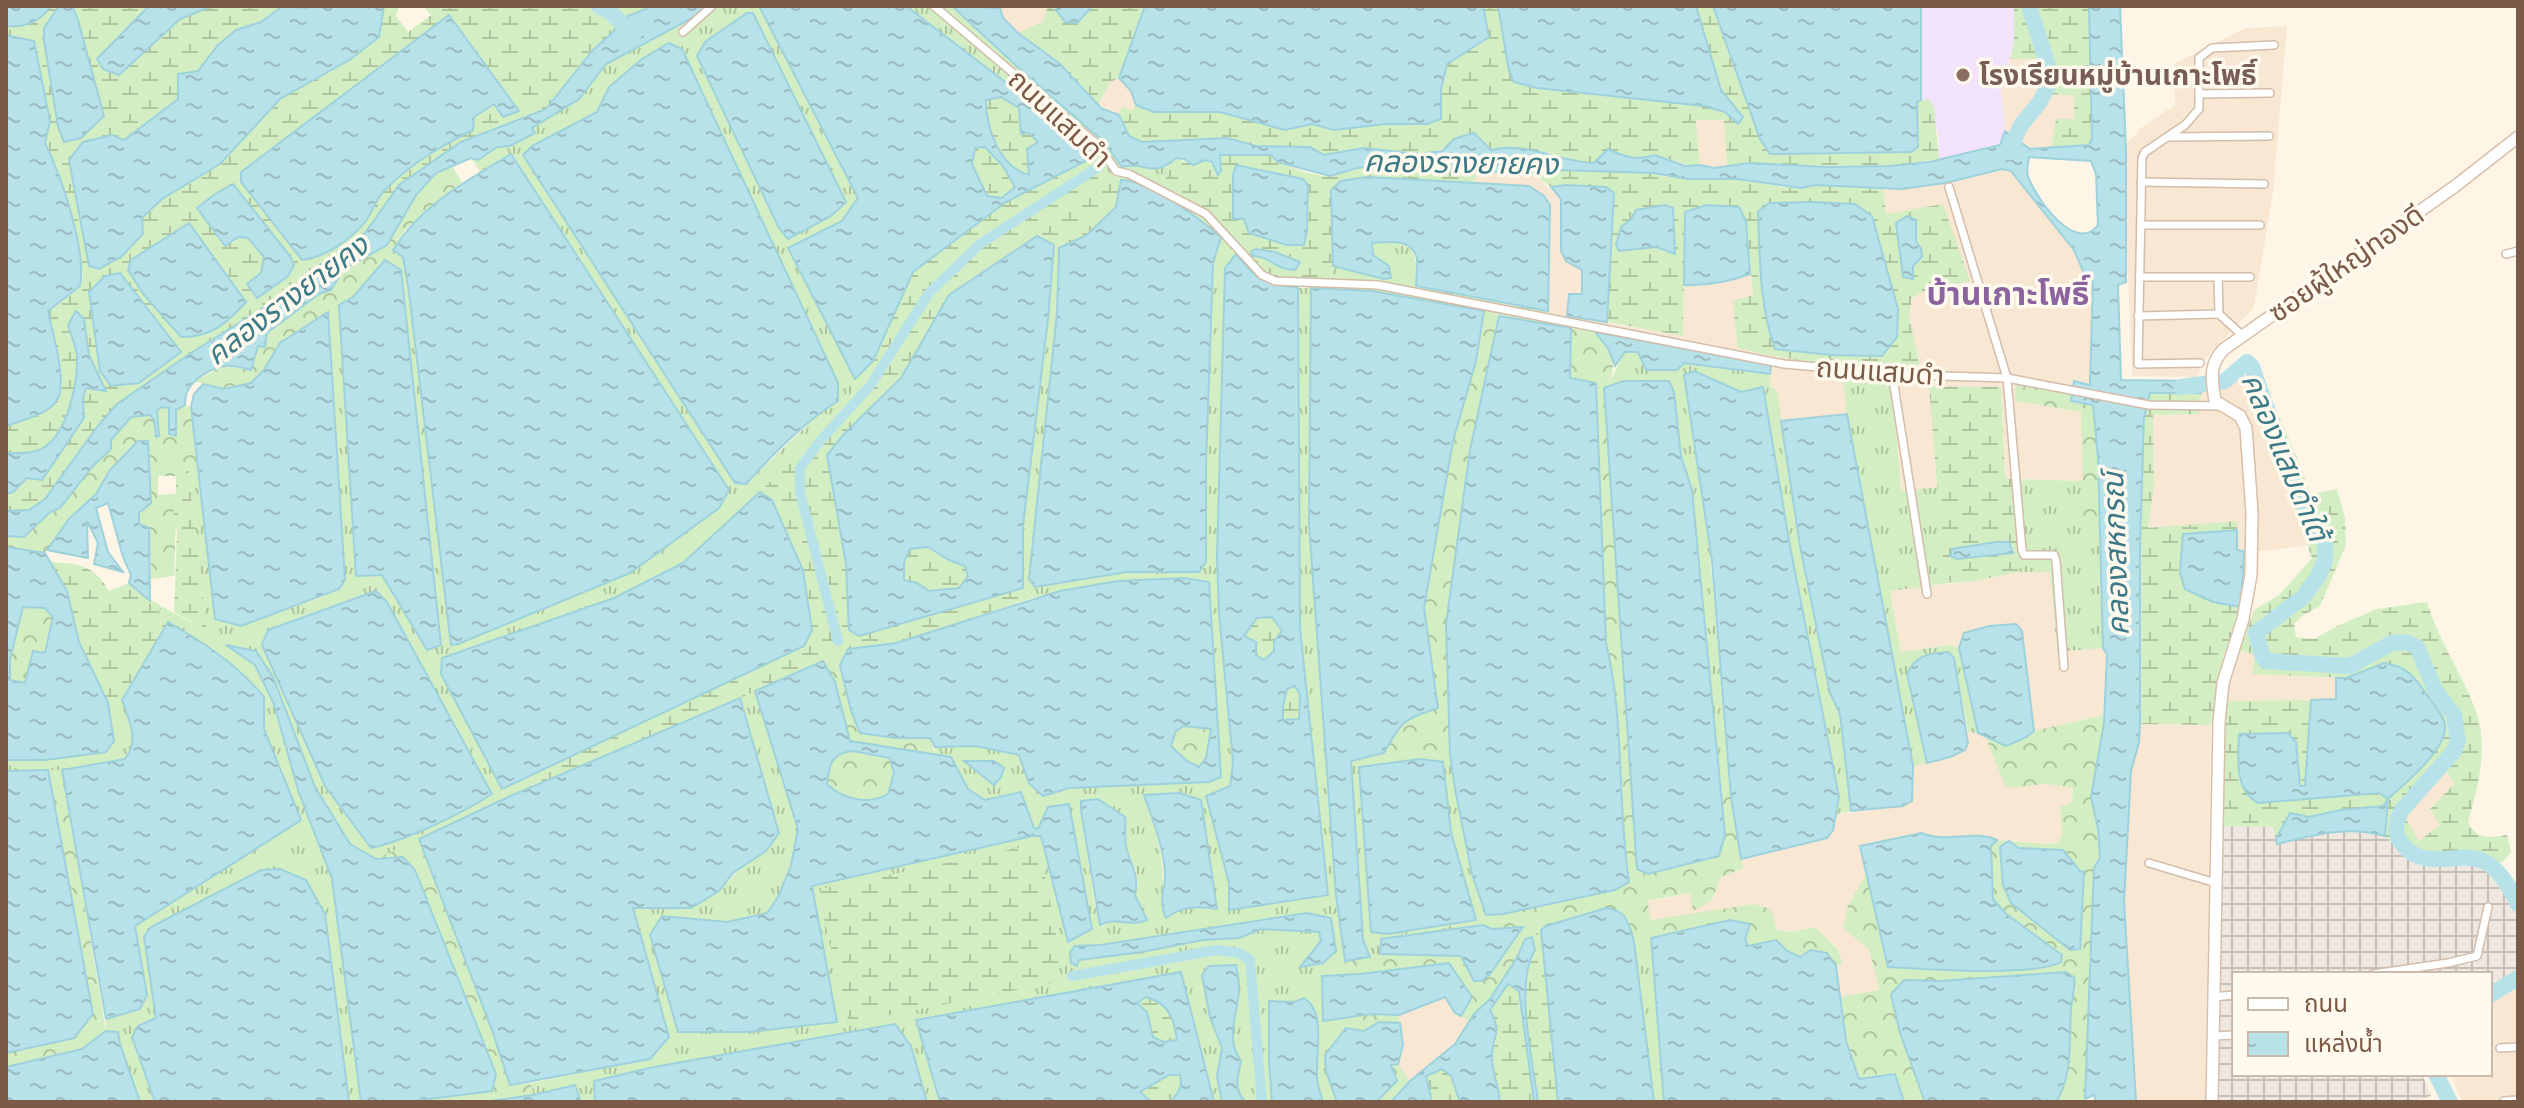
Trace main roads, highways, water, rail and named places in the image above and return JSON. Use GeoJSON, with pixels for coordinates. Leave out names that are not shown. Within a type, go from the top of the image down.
{"type":"FeatureCollection","features":[{"type":"Feature","properties":{"kind":"water"},"geometry":{"type":"Polygon","coordinates":[[[6,6],[51,6],[37,20],[26,25],[6,26],[6,6]]]}},
{"type":"Feature","properties":{"kind":"water"},"geometry":{"type":"Polygon","coordinates":[[[59,6],[72,6],[78,20],[104,116],[81,138],[64,142],[58,126],[44,41],[44,28],[59,6]]]}},
{"type":"Feature","properties":{"kind":"water"},"geometry":{"type":"Polygon","coordinates":[[[149,6],[212,6],[180,19],[119,75],[103,69],[97,59],[149,6]]]}},
{"type":"Feature","properties":{"kind":"water"},"geometry":{"type":"Polygon","coordinates":[[[283,6],[384,6],[379,37],[351,59],[280,99],[220,164],[162,199],[142,218],[143,234],[121,257],[99,269],[89,266],[69,160],[83,142],[112,135],[124,140],[178,99],[178,74],[198,71],[218,45],[236,30],[261,22],[283,6]]]}},
{"type":"Feature","properties":{"kind":"water","name":"คลองรางยายคง"},"geometry":{"type":"Polygon","coordinates":[[[653,6],[707,6],[696,16],[606,64],[579,99],[532,128],[535,133],[510,146],[497,147],[478,160],[471,158],[436,173],[416,195],[387,245],[343,270],[331,290],[319,294],[267,333],[265,347],[258,346],[251,370],[224,366],[210,371],[191,385],[185,405],[176,410],[176,436],[169,434],[169,408],[161,407],[157,411],[159,436],[156,437],[154,420],[150,415],[131,417],[111,440],[111,449],[92,467],[60,508],[50,512],[24,537],[6,536],[6,511],[29,510],[45,499],[117,404],[287,293],[321,264],[363,236],[399,185],[461,142],[546,109],[623,18],[653,6]]]}},
{"type":"Feature","properties":{"kind":"water"},"geometry":{"type":"Polygon","coordinates":[[[759,6],[906,6],[1056,121],[1095,156],[1006,202],[913,272],[873,361],[855,379],[788,248],[842,221],[858,198],[759,6]],[[1001,97],[986,100],[992,134],[1010,164],[1029,175],[1027,149],[1038,142],[1029,133],[1021,134],[1019,108],[1001,97]],[[985,147],[975,148],[972,164],[987,196],[1002,198],[1015,187],[1003,166],[985,147]]]}},
{"type":"Feature","properties":{"kind":"water"},"geometry":{"type":"Polygon","coordinates":[[[952,6],[1000,8],[1003,18],[1018,33],[1059,63],[1101,108],[1119,115],[1129,136],[1142,142],[1227,138],[1256,146],[1310,147],[1324,155],[1364,148],[1419,154],[1442,151],[1454,139],[1474,133],[1491,150],[1517,148],[1581,162],[1594,163],[1608,149],[1631,157],[1655,155],[1685,166],[1714,168],[1750,163],[1890,166],[1929,162],[2000,145],[2005,131],[2030,149],[2089,145],[2092,138],[2089,6],[2120,6],[2126,150],[2126,282],[2118,285],[2121,380],[2199,381],[2201,393],[2150,393],[2144,418],[2140,724],[2139,742],[2131,771],[2124,902],[2136,1102],[2096,1102],[2094,1095],[2085,1099],[2094,868],[2100,858],[2098,828],[2091,797],[2104,723],[2107,654],[2103,648],[2098,458],[2093,405],[2071,401],[2074,381],[2090,385],[2093,278],[2083,271],[2074,250],[2011,171],[2002,169],[1945,183],[1902,189],[1816,185],[1801,188],[1737,179],[1687,179],[1654,173],[1428,170],[1382,165],[1330,176],[1278,162],[1271,155],[1220,155],[1221,171],[1218,175],[1212,162],[1205,160],[1193,165],[1176,158],[1155,168],[1122,167],[1104,142],[952,6]],[[2029,157],[2028,162],[2028,176],[2047,209],[2057,220],[2078,233],[2089,232],[2098,225],[2096,174],[2091,161],[2029,157]]]}},
{"type":"Feature","properties":{"kind":"water"},"geometry":{"type":"Polygon","coordinates":[[[1057,6],[1089,6],[1090,9],[1077,23],[1065,22],[1056,10],[1057,6]]]}},
{"type":"Feature","properties":{"kind":"water"},"geometry":{"type":"Polygon","coordinates":[[[1145,6],[1483,6],[1489,37],[1447,64],[1441,89],[1441,119],[1427,124],[1385,124],[1334,130],[1312,124],[1285,130],[1220,112],[1154,112],[1136,105],[1131,91],[1119,78],[1145,6]]]}},
{"type":"Feature","properties":{"kind":"water"},"geometry":{"type":"Polygon","coordinates":[[[1498,6],[1696,6],[1721,90],[1743,117],[1738,124],[1725,112],[1704,106],[1537,88],[1514,82],[1509,71],[1498,6]]]}},
{"type":"Feature","properties":{"kind":"water"},"geometry":{"type":"Polygon","coordinates":[[[1713,6],[1921,6],[1918,147],[1911,152],[1770,154],[1760,139],[1713,6]]]}},
{"type":"Feature","properties":{"kind":"water"},"geometry":{"type":"Polygon","coordinates":[[[747,13],[753,13],[846,202],[831,216],[788,239],[779,228],[697,56],[705,42],[747,13]]]}},
{"type":"Feature","properties":{"kind":"water"},"geometry":{"type":"Polygon","coordinates":[[[449,15],[519,111],[503,117],[494,104],[474,117],[473,130],[426,156],[382,193],[368,218],[352,235],[329,251],[302,260],[241,182],[241,172],[449,15]]]}},
{"type":"Feature","properties":{"kind":"water"},"geometry":{"type":"Polygon","coordinates":[[[6,35],[34,41],[50,121],[45,143],[71,213],[81,271],[80,286],[48,311],[60,369],[57,400],[41,413],[6,426],[6,35]]]}},
{"type":"Feature","properties":{"kind":"water"},"geometry":{"type":"Polygon","coordinates":[[[669,43],[682,49],[838,383],[838,401],[789,439],[746,484],[735,483],[523,155],[532,146],[597,112],[609,87],[642,59],[669,43]]]}},
{"type":"Feature","properties":{"kind":"water"},"geometry":{"type":"Polygon","coordinates":[[[511,154],[729,490],[719,508],[630,573],[451,645],[409,293],[403,257],[393,250],[417,219],[431,207],[511,154]]]}},
{"type":"Feature","properties":{"kind":"water"},"geometry":{"type":"Polygon","coordinates":[[[1236,165],[1303,179],[1308,185],[1304,245],[1287,245],[1249,233],[1244,219],[1233,219],[1233,175],[1236,165]]]}},
{"type":"Feature","properties":{"kind":"water"},"geometry":{"type":"Polygon","coordinates":[[[1367,177],[1529,186],[1544,196],[1550,205],[1548,311],[1416,286],[1417,259],[1410,247],[1399,242],[1372,243],[1373,255],[1389,266],[1391,278],[1333,266],[1331,190],[1341,181],[1367,177]]]}},
{"type":"Feature","properties":{"kind":"water"},"geometry":{"type":"Polygon","coordinates":[[[1121,180],[1160,193],[1221,237],[1213,263],[1206,562],[1199,572],[1127,572],[1035,587],[1029,579],[1057,313],[1059,248],[1087,235],[1116,207],[1121,180]]]}},
{"type":"Feature","properties":{"kind":"water"},"geometry":{"type":"Polygon","coordinates":[[[233,184],[290,256],[294,266],[287,277],[257,298],[247,284],[261,273],[264,257],[248,238],[238,237],[225,246],[197,208],[233,184]]]}},
{"type":"Feature","properties":{"kind":"water"},"geometry":{"type":"Polygon","coordinates":[[[1551,187],[1606,187],[1614,193],[1607,322],[1567,316],[1569,294],[1582,294],[1582,270],[1566,261],[1561,251],[1561,199],[1551,187]]]}},
{"type":"Feature","properties":{"kind":"water"},"geometry":{"type":"Polygon","coordinates":[[[1769,203],[1855,204],[1872,216],[1898,309],[1897,337],[1882,356],[1775,349],[1763,298],[1758,212],[1769,203]]]}},
{"type":"Feature","properties":{"kind":"water"},"geometry":{"type":"Polygon","coordinates":[[[1665,205],[1673,208],[1675,254],[1656,247],[1619,251],[1616,245],[1621,227],[1636,210],[1665,205]]]}},
{"type":"Feature","properties":{"kind":"water"},"geometry":{"type":"Polygon","coordinates":[[[1706,205],[1739,207],[1746,221],[1750,274],[1718,283],[1684,285],[1685,212],[1706,205]]]}},
{"type":"Feature","properties":{"kind":"water"},"geometry":{"type":"Polygon","coordinates":[[[1907,216],[1916,220],[1916,242],[1921,248],[1922,257],[1913,266],[1913,279],[1903,277],[1896,223],[1907,216]]]}},
{"type":"Feature","properties":{"kind":"water"},"geometry":{"type":"Polygon","coordinates":[[[189,223],[246,302],[218,327],[202,334],[181,337],[144,295],[128,270],[131,260],[189,223]]]}},
{"type":"Feature","properties":{"kind":"water"},"geometry":{"type":"Polygon","coordinates":[[[1037,236],[1054,245],[1023,526],[1023,588],[859,636],[849,630],[846,564],[827,455],[901,378],[949,295],[1037,236]],[[928,547],[910,549],[904,562],[904,580],[917,583],[929,591],[959,588],[968,576],[965,566],[928,547]]]}},
{"type":"Feature","properties":{"kind":"water"},"geometry":{"type":"Polygon","coordinates":[[[1256,249],[1275,252],[1300,262],[1295,270],[1282,267],[1253,256],[1251,252],[1256,249]]]}},
{"type":"Feature","properties":{"kind":"water"},"geometry":{"type":"Polygon","coordinates":[[[1236,254],[1262,280],[1298,288],[1300,628],[1328,895],[1229,910],[1229,883],[1206,796],[1230,786],[1233,763],[1217,557],[1225,268],[1236,254]],[[1272,617],[1257,618],[1244,636],[1256,642],[1256,655],[1264,660],[1274,651],[1274,641],[1282,631],[1272,617]],[[1295,686],[1287,689],[1283,720],[1299,719],[1300,695],[1295,686]]]}},
{"type":"Feature","properties":{"kind":"water"},"geometry":{"type":"Polygon","coordinates":[[[385,260],[401,270],[441,645],[427,650],[382,575],[356,576],[339,305],[353,297],[385,260]]]}},
{"type":"Feature","properties":{"kind":"water"},"geometry":{"type":"Polygon","coordinates":[[[120,273],[181,352],[139,383],[111,386],[100,371],[89,292],[105,276],[120,273]]]}},
{"type":"Feature","properties":{"kind":"water"},"geometry":{"type":"Polygon","coordinates":[[[1311,288],[1372,291],[1484,311],[1476,361],[1453,441],[1424,608],[1438,708],[1404,723],[1384,753],[1351,761],[1363,940],[1370,957],[1345,961],[1336,895],[1309,525],[1311,288]]]}},
{"type":"Feature","properties":{"kind":"water"},"geometry":{"type":"Polygon","coordinates":[[[76,311],[84,319],[89,355],[106,391],[86,388],[84,418],[42,480],[27,478],[13,492],[6,494],[6,453],[43,448],[59,431],[70,406],[77,356],[68,325],[76,311]]]}},
{"type":"Feature","properties":{"kind":"water"},"geometry":{"type":"Polygon","coordinates":[[[328,312],[345,580],[339,589],[241,626],[215,619],[191,407],[194,394],[203,384],[224,389],[251,383],[264,370],[280,343],[328,312]]]}},
{"type":"Feature","properties":{"kind":"water"},"geometry":{"type":"Polygon","coordinates":[[[1499,316],[1571,328],[1570,378],[1596,383],[1606,643],[1616,702],[1629,882],[1615,890],[1486,915],[1472,874],[1450,755],[1446,624],[1470,450],[1499,316]]]}},
{"type":"Feature","properties":{"kind":"water"},"geometry":{"type":"Polygon","coordinates":[[[1595,332],[1771,365],[1770,374],[1684,363],[1677,370],[1646,370],[1638,352],[1625,352],[1615,366],[1608,348],[1595,332]]]}},
{"type":"Feature","properties":{"kind":"water"},"geometry":{"type":"Polygon","coordinates":[[[1694,371],[1741,392],[1763,387],[1790,546],[1839,797],[1833,830],[1827,838],[1741,859],[1731,797],[1712,561],[1684,375],[1694,371]]]}},
{"type":"Feature","properties":{"kind":"water"},"geometry":{"type":"Polygon","coordinates":[[[1624,381],[1669,381],[1674,392],[1681,456],[1692,490],[1725,835],[1719,856],[1648,874],[1637,869],[1604,388],[1624,381]]]}},
{"type":"Feature","properties":{"kind":"water"},"geometry":{"type":"Polygon","coordinates":[[[1847,414],[1913,766],[1912,801],[1903,806],[1851,811],[1840,714],[1830,693],[1800,546],[1781,421],[1847,414]]]}},
{"type":"Feature","properties":{"kind":"water"},"geometry":{"type":"Polygon","coordinates":[[[138,441],[148,441],[151,503],[139,513],[139,524],[149,528],[150,601],[129,583],[131,575],[108,503],[96,508],[108,552],[123,572],[94,564],[98,543],[87,521],[88,558],[47,550],[69,519],[96,494],[110,470],[138,441]]]}},
{"type":"Feature","properties":{"kind":"water"},"geometry":{"type":"Polygon","coordinates":[[[760,492],[772,500],[803,570],[812,630],[804,646],[502,789],[441,674],[442,658],[614,598],[683,563],[760,492]]]}},
{"type":"Feature","properties":{"kind":"water"},"geometry":{"type":"Polygon","coordinates":[[[2237,530],[2237,550],[2244,551],[2241,607],[2213,602],[2185,589],[2180,573],[2183,534],[2237,530]]]}},
{"type":"Feature","properties":{"kind":"water"},"geometry":{"type":"Polygon","coordinates":[[[2009,542],[2013,553],[1957,559],[1950,556],[1952,549],[2009,542]]]}},
{"type":"Feature","properties":{"kind":"water"},"geometry":{"type":"Polygon","coordinates":[[[6,547],[45,553],[67,591],[79,642],[108,703],[114,741],[106,752],[45,760],[6,760],[6,547]],[[23,607],[10,659],[10,680],[25,683],[33,651],[45,653],[53,617],[45,608],[23,607]]]}},
{"type":"Feature","properties":{"kind":"water"},"geometry":{"type":"Polygon","coordinates":[[[1184,578],[1209,582],[1221,777],[1209,782],[1069,788],[1043,796],[1029,783],[1019,755],[976,746],[935,747],[930,738],[896,738],[860,733],[851,711],[840,665],[848,649],[896,643],[1060,591],[1118,581],[1184,578]],[[1184,726],[1176,731],[1171,746],[1199,767],[1206,758],[1211,729],[1184,726]]]}},
{"type":"Feature","properties":{"kind":"water"},"geometry":{"type":"Polygon","coordinates":[[[376,591],[387,602],[492,794],[433,826],[371,848],[325,786],[262,645],[268,630],[376,591]]]}},
{"type":"Feature","properties":{"kind":"water"},"geometry":{"type":"Polygon","coordinates":[[[168,622],[219,655],[264,697],[264,729],[301,820],[135,926],[147,995],[140,1009],[106,1019],[62,770],[125,759],[132,738],[122,700],[168,622]]]}},
{"type":"Feature","properties":{"kind":"water"},"geometry":{"type":"Polygon","coordinates":[[[2016,624],[2022,631],[2034,731],[2006,746],[1978,733],[1959,648],[1964,633],[1989,626],[2016,624]]]}},
{"type":"Feature","properties":{"kind":"water"},"geometry":{"type":"Polygon","coordinates":[[[226,645],[256,651],[273,677],[315,787],[350,844],[376,859],[403,857],[415,870],[496,1074],[492,1091],[405,1102],[361,1102],[332,879],[298,790],[274,704],[255,665],[226,645]]]}},
{"type":"Feature","properties":{"kind":"water"},"geometry":{"type":"Polygon","coordinates":[[[1948,652],[1954,658],[1968,743],[1965,750],[1927,763],[1907,674],[1919,659],[1948,652]]]}},
{"type":"Feature","properties":{"kind":"water"},"geometry":{"type":"Polygon","coordinates":[[[823,661],[835,682],[850,741],[951,757],[968,789],[985,800],[1021,792],[1034,828],[1038,829],[1048,807],[1069,804],[1092,929],[1068,942],[1041,836],[812,886],[837,1022],[749,1032],[678,1032],[650,935],[662,916],[727,922],[767,913],[778,897],[791,866],[798,829],[755,691],[823,661]],[[853,751],[840,754],[832,761],[827,784],[841,794],[857,799],[881,797],[888,794],[894,773],[890,758],[853,751]]]}},
{"type":"Feature","properties":{"kind":"water"},"geometry":{"type":"Polygon","coordinates":[[[2384,663],[2404,670],[2414,678],[2444,721],[2445,731],[2441,741],[2415,774],[2388,799],[2379,793],[2258,803],[2250,797],[2239,773],[2239,734],[2288,733],[2296,742],[2300,786],[2305,786],[2311,700],[2336,699],[2336,678],[2346,678],[2384,663]]]}},
{"type":"Feature","properties":{"kind":"water"},"geometry":{"type":"Polygon","coordinates":[[[740,698],[779,833],[766,851],[733,873],[719,891],[691,908],[633,908],[669,1037],[650,1059],[510,1085],[419,839],[506,798],[740,698]]]}},
{"type":"Feature","properties":{"kind":"water"},"geometry":{"type":"Polygon","coordinates":[[[1421,759],[1443,762],[1451,832],[1476,920],[1387,934],[1371,932],[1359,767],[1421,759]]]}},
{"type":"Feature","properties":{"kind":"water"},"geometry":{"type":"Polygon","coordinates":[[[964,761],[994,761],[1004,768],[994,785],[964,761]]]}},
{"type":"Feature","properties":{"kind":"water"},"geometry":{"type":"Polygon","coordinates":[[[48,770],[93,1014],[74,1038],[6,1053],[6,771],[48,770]]]}},
{"type":"Feature","properties":{"kind":"water"},"geometry":{"type":"Polygon","coordinates":[[[1179,793],[1201,800],[1217,909],[1190,908],[1166,918],[1162,902],[1165,875],[1163,854],[1144,795],[1179,793]]]}},
{"type":"Feature","properties":{"kind":"water"},"geometry":{"type":"Polygon","coordinates":[[[1098,799],[1125,817],[1126,847],[1136,877],[1135,895],[1147,920],[1100,925],[1081,810],[1081,801],[1098,799]]]}},
{"type":"Feature","properties":{"kind":"water"},"geometry":{"type":"Polygon","coordinates":[[[2388,799],[2385,836],[2344,831],[2277,844],[2276,839],[2290,813],[2309,817],[2383,806],[2388,799]]]}},
{"type":"Feature","properties":{"kind":"water"},"geometry":{"type":"Polygon","coordinates":[[[1921,833],[1997,840],[1991,846],[1993,899],[2005,913],[2062,955],[2061,962],[2048,967],[2004,971],[1888,967],[1860,846],[1921,833]]]}},
{"type":"Feature","properties":{"kind":"water"},"geometry":{"type":"Polygon","coordinates":[[[2009,841],[2019,848],[2063,850],[2084,872],[2080,949],[2070,950],[2011,903],[2003,885],[2000,847],[2009,841]]]}},
{"type":"Feature","properties":{"kind":"water"},"geometry":{"type":"Polygon","coordinates":[[[280,869],[306,880],[325,914],[349,1102],[155,1102],[132,1037],[138,1026],[156,1018],[144,937],[151,927],[261,870],[280,869]]]}},
{"type":"Feature","properties":{"kind":"water"},"geometry":{"type":"Polygon","coordinates":[[[1606,908],[1623,915],[1634,942],[1654,1102],[1558,1102],[1541,930],[1606,908]]]}},
{"type":"Feature","properties":{"kind":"water"},"geometry":{"type":"Polygon","coordinates":[[[1307,913],[1331,918],[1336,951],[1323,963],[1300,967],[1321,941],[1319,932],[1261,929],[1239,938],[1203,940],[1079,960],[1077,966],[1071,963],[1070,952],[1075,946],[1100,945],[1307,913]]]}},
{"type":"Feature","properties":{"kind":"water"},"geometry":{"type":"Polygon","coordinates":[[[1730,920],[1750,924],[1745,939],[1748,946],[1776,940],[1787,951],[1800,957],[1811,950],[1827,953],[1836,966],[1846,1041],[1859,1079],[1895,1074],[1904,1102],[1664,1102],[1651,938],[1730,920]]]}},
{"type":"Feature","properties":{"kind":"water"},"geometry":{"type":"Polygon","coordinates":[[[1483,925],[1492,929],[1523,927],[1482,981],[1474,981],[1461,956],[1380,954],[1381,939],[1483,925]]]}},
{"type":"Feature","properties":{"kind":"water"},"geometry":{"type":"Polygon","coordinates":[[[1532,937],[1535,950],[1529,964],[1525,1002],[1538,1102],[1534,1102],[1519,991],[1508,984],[1490,1010],[1497,1030],[1492,1058],[1500,1102],[1460,1102],[1451,1076],[1442,1069],[1426,1076],[1431,1097],[1429,1102],[1391,1102],[1410,1081],[1455,1044],[1474,1014],[1490,999],[1518,956],[1525,939],[1532,937]]]}},
{"type":"Feature","properties":{"kind":"water"},"geometry":{"type":"Polygon","coordinates":[[[1449,963],[1472,997],[1461,1016],[1455,1013],[1445,997],[1399,1015],[1371,1014],[1323,1021],[1322,976],[1449,963]]]}},
{"type":"Feature","properties":{"kind":"water"},"geometry":{"type":"Polygon","coordinates":[[[1236,965],[1239,995],[1233,1042],[1241,1061],[1238,1087],[1245,1102],[1222,1102],[1217,1077],[1222,1048],[1210,1017],[1202,975],[1209,966],[1236,965]]]}},
{"type":"Feature","properties":{"kind":"water"},"geometry":{"type":"Polygon","coordinates":[[[1181,972],[1214,1102],[1170,1102],[1179,1090],[1181,1079],[1180,1075],[1169,1075],[1140,1092],[1152,1102],[940,1102],[916,1020],[1181,972]],[[1146,997],[1137,1003],[1147,1012],[1153,1037],[1164,1042],[1177,1040],[1169,1013],[1146,997]]]}},
{"type":"Feature","properties":{"kind":"water"},"geometry":{"type":"Polygon","coordinates":[[[2066,972],[2074,977],[2069,1057],[2065,1081],[2056,1102],[1925,1102],[1900,1033],[1891,994],[1904,980],[1940,981],[2066,972]]]}},
{"type":"Feature","properties":{"kind":"water"},"geometry":{"type":"Polygon","coordinates":[[[1304,998],[1311,1004],[1318,1023],[1317,1080],[1323,1102],[1272,1102],[1269,1001],[1294,1002],[1304,998]]]}},
{"type":"Feature","properties":{"kind":"water"},"geometry":{"type":"Polygon","coordinates":[[[1379,1022],[1400,1023],[1403,1045],[1398,1064],[1391,1065],[1397,1081],[1376,1102],[1337,1102],[1326,1071],[1325,1055],[1346,1028],[1364,1031],[1379,1022]]]}},
{"type":"Feature","properties":{"kind":"water"},"geometry":{"type":"Polygon","coordinates":[[[895,1024],[911,1046],[927,1102],[595,1102],[594,1081],[654,1067],[895,1024]]]}},
{"type":"Feature","properties":{"kind":"water"},"geometry":{"type":"Polygon","coordinates":[[[106,1031],[118,1032],[140,1102],[6,1102],[6,1067],[82,1049],[106,1031]]]}},
{"type":"Feature","properties":{"kind":"water"},"geometry":{"type":"Polygon","coordinates":[[[575,1085],[581,1102],[483,1102],[533,1095],[575,1085]]]}},
{"type":"Feature","properties":{"kind":"waterway"},"geometry":{"type":"LineString","coordinates":[[599,6],[634,34]]}},
{"type":"Feature","properties":{"kind":"waterway","name":"คลองแสมดำใต้"},"geometry":{"type":"LineString","coordinates":[[2009,152],[2021,125],[2040,102],[2047,87],[2049,69],[2029,6]]}},
{"type":"Feature","properties":{"kind":"waterway"},"geometry":{"type":"LineString","coordinates":[[838,641],[800,492],[800,468],[870,386],[929,293],[980,244],[1100,166]]}},
{"type":"Feature","properties":{"kind":"waterway","name":"คลองแสมดำใต้"},"geometry":{"type":"LineString","coordinates":[[2181,387],[2225,381],[2247,362],[2252,367],[2297,492],[2325,541],[2325,560],[2318,577],[2303,597],[2256,633],[2262,655],[2266,661],[2350,666],[2392,643],[2406,642],[2417,647],[2436,692],[2454,715],[2458,741],[2454,751],[2402,810],[2396,833],[2403,845],[2422,858],[2467,858],[2487,863],[2505,881],[2518,904]]}},
{"type":"Feature","properties":{"kind":"waterway"},"geometry":{"type":"LineString","coordinates":[[1072,976],[1217,950],[1239,953],[1250,960],[1262,1102]]}},
{"type":"Feature","properties":{"kind":"waterway","name":"คลองแสมดำใต้"},"geometry":{"type":"LineString","coordinates":[[2492,994],[2518,978]]}},
{"type":"Feature","properties":{"kind":"waterway","name":"คลองแสมดำใต้"},"geometry":{"type":"LineString","coordinates":[[2437,1076],[2450,1102]]}},
{"type":"Feature","properties":{"kind":"place","name":"โรงเรียนหมู่บ้านเกาะโพธิ์"},"geometry":{"type":"Point","coordinates":[1963,75]}},
{"type":"Feature","properties":{"kind":"district","name":"บ้านเกาะโพธิ์"},"geometry":{"type":"Point","coordinates":[2008,294]}},
{"type":"Feature","properties":{"kind":"water label","name":"คลองสหกรณ์"},"geometry":{"type":"Point","coordinates":[2116,554]}}]}
